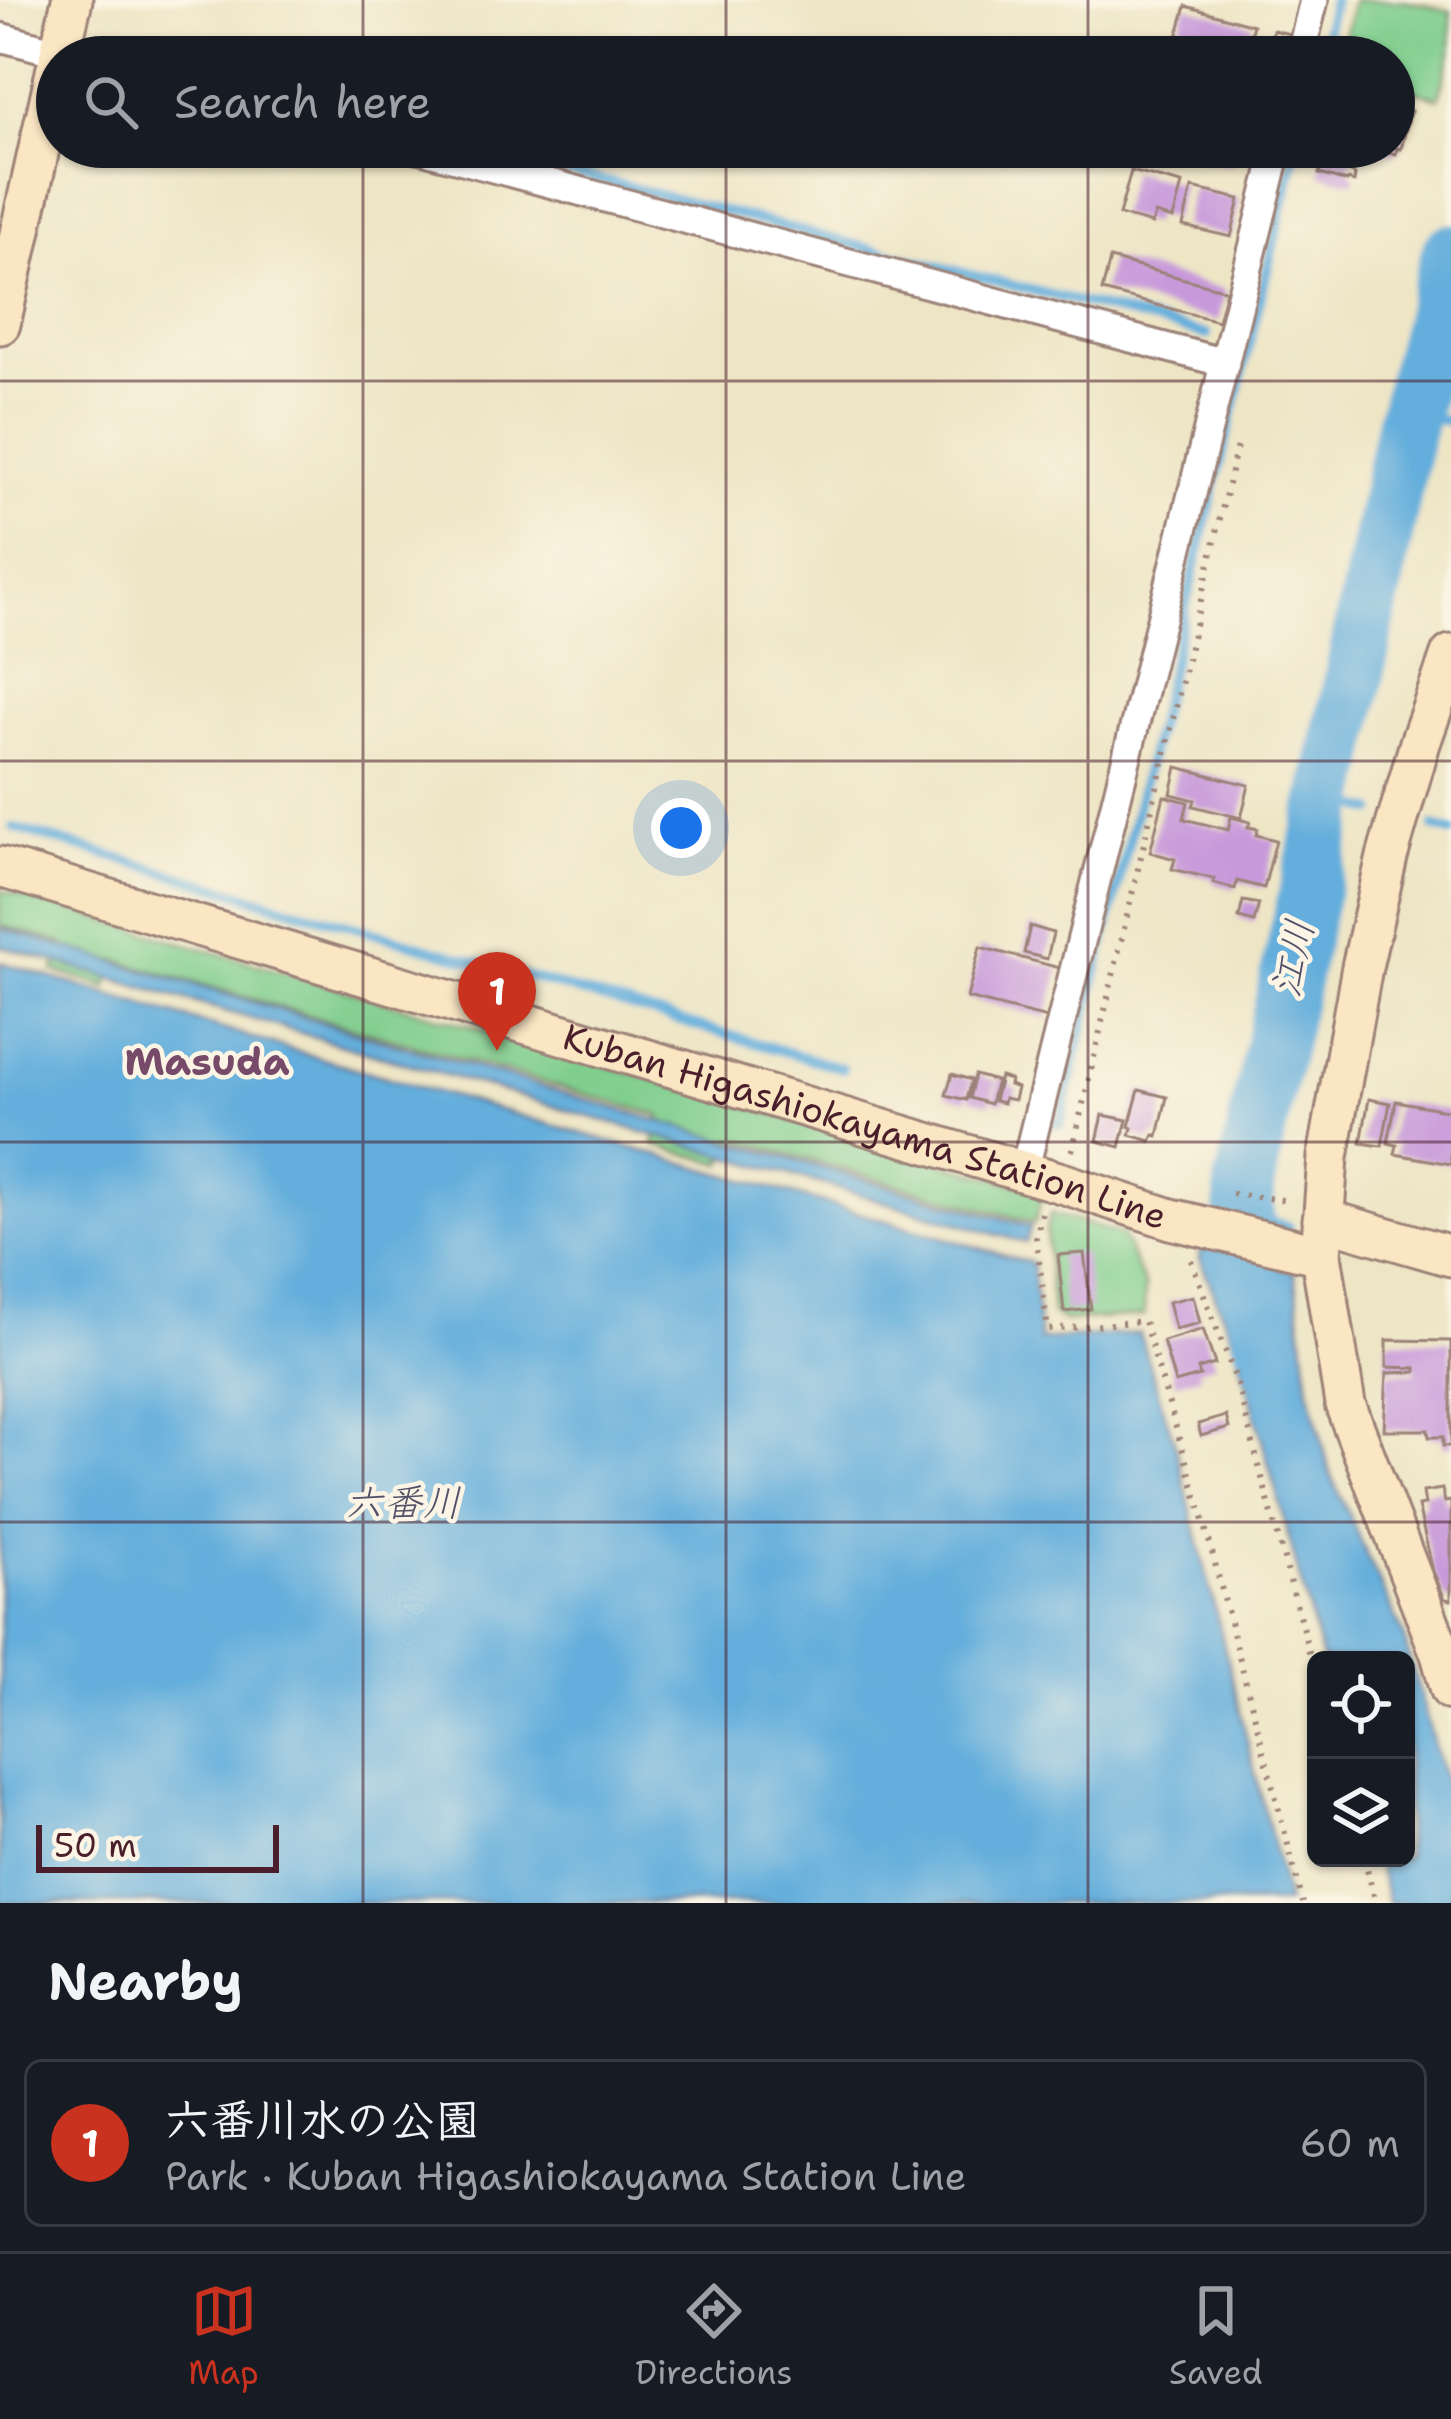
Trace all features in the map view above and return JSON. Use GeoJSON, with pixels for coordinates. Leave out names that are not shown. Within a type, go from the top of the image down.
{"type":"FeatureCollection","features":[{"type":"Feature","properties":{"kind":"main road"},"geometry":{"type":"LineString","coordinates":[[67,36],[72,0]]}},
{"type":"Feature","properties":{"kind":"main road"},"geometry":{"type":"LineString","coordinates":[[0,323],[37,168]]}},
{"type":"Feature","properties":{"kind":"main road"},"geometry":{"type":"LineString","coordinates":[[1451,655],[1420,743],[1382,879],[1312,1240],[1345,1404],[1451,1690]]}},
{"type":"Feature","properties":{"kind":"main road","name":"Kuban Higashiokayama Station Line"},"geometry":{"type":"LineString","coordinates":[[0,867],[1186,1223],[1451,1256]]}},
{"type":"Feature","properties":{"kind":"street"},"geometry":{"type":"LineString","coordinates":[[1305,36],[1314,0]]}},
{"type":"Feature","properties":{"kind":"street"},"geometry":{"type":"LineString","coordinates":[[0,37],[36,50]]}},
{"type":"Feature","properties":{"kind":"street"},"geometry":{"type":"LineString","coordinates":[[493,168],[1225,363]]}},
{"type":"Feature","properties":{"kind":"street"},"geometry":{"type":"LineString","coordinates":[[1046,1179],[1225,363],[1274,168]]}},
{"type":"Feature","properties":{"kind":"path"},"geometry":{"type":"LineString","coordinates":[[1237,442],[1160,768],[1046,1179],[1036,1238],[1048,1330],[1144,1321],[1204,1521],[1303,1903]]}},
{"type":"Feature","properties":{"kind":"path"},"geometry":{"type":"LineString","coordinates":[[1186,1223],[1235,1377],[1309,1651]]}},
{"type":"Feature","properties":{"kind":"path"},"geometry":{"type":"LineString","coordinates":[[1366,1867],[1376,1903]]}},
{"type":"Feature","properties":{"kind":"green space"},"geometry":{"type":"Polygon","coordinates":[[[1353,0],[1403,0],[1451,11],[1451,53],[1439,98],[1415,91],[1415,36],[1344,36],[1353,0]]]}},
{"type":"Feature","properties":{"kind":"green space"},"geometry":{"type":"Polygon","coordinates":[[[0,890],[1043,1192],[1035,1223],[732,1138],[723,1164],[654,1145],[661,1116],[116,960],[107,987],[54,971],[62,943],[0,925],[0,890]]]}},
{"type":"Feature","properties":{"kind":"green space"},"geometry":{"type":"Polygon","coordinates":[[[1051,1213],[1122,1235],[1145,1287],[1144,1316],[1065,1321],[1052,1314],[1046,1230],[1051,1213]]]}},
{"type":"Feature","properties":{"kind":"water"},"geometry":{"type":"Polygon","coordinates":[[[0,928],[1031,1226],[1026,1243],[0,946],[0,928]]]}},
{"type":"Feature","properties":{"kind":"water","name":"六番川"},"geometry":{"type":"Polygon","coordinates":[[[0,962],[1032,1263],[1040,1340],[1139,1333],[1174,1441],[1287,1903],[0,1903],[0,962]]]}},
{"type":"Feature","properties":{"kind":"water"},"geometry":{"type":"Polygon","coordinates":[[[1201,1246],[1295,1272],[1309,1388],[1330,1473],[1408,1651],[1320,1651],[1238,1352],[1200,1259],[1201,1246]]]}},
{"type":"Feature","properties":{"kind":"water"},"geometry":{"type":"Polygon","coordinates":[[[1415,1677],[1451,1805],[1451,1903],[1388,1903],[1378,1867],[1415,1867],[1415,1677]]]}},
{"type":"Feature","properties":{"kind":"building"},"geometry":{"type":"Polygon","coordinates":[[[1186,6],[1253,25],[1250,36],[1177,36],[1186,6]]]}},
{"type":"Feature","properties":{"kind":"building"},"geometry":{"type":"Polygon","coordinates":[[[1321,168],[1350,168],[1355,175],[1354,182],[1347,182],[1319,174],[1321,168]]]}},
{"type":"Feature","properties":{"kind":"building"},"geometry":{"type":"Polygon","coordinates":[[[1131,171],[1182,184],[1173,219],[1155,214],[1152,224],[1119,215],[1131,171]]]}},
{"type":"Feature","properties":{"kind":"building"},"geometry":{"type":"Polygon","coordinates":[[[1192,188],[1240,199],[1231,237],[1183,226],[1192,188]]]}},
{"type":"Feature","properties":{"kind":"building"},"geometry":{"type":"Polygon","coordinates":[[[1110,259],[1226,290],[1218,321],[1102,291],[1110,259]]]}},
{"type":"Feature","properties":{"kind":"building"},"geometry":{"type":"Polygon","coordinates":[[[1177,767],[1249,785],[1241,818],[1193,806],[1195,800],[1171,794],[1177,767]]]}},
{"type":"Feature","properties":{"kind":"building"},"geometry":{"type":"Polygon","coordinates":[[[1164,796],[1188,802],[1184,819],[1228,830],[1231,817],[1250,822],[1248,827],[1258,829],[1256,835],[1276,840],[1264,888],[1237,881],[1235,889],[1213,883],[1214,879],[1172,869],[1175,859],[1150,852],[1164,796]]]}},
{"type":"Feature","properties":{"kind":"building"},"geometry":{"type":"Polygon","coordinates":[[[1243,901],[1259,904],[1254,922],[1239,918],[1243,901]]]}},
{"type":"Feature","properties":{"kind":"building"},"geometry":{"type":"Polygon","coordinates":[[[1030,926],[1053,933],[1047,959],[1024,953],[1030,926]]]}},
{"type":"Feature","properties":{"kind":"building"},"geometry":{"type":"Polygon","coordinates":[[[980,947],[1060,968],[1047,1018],[967,998],[980,947]]]}},
{"type":"Feature","properties":{"kind":"building"},"geometry":{"type":"Polygon","coordinates":[[[952,1074],[971,1080],[966,1100],[946,1095],[952,1074]]]}},
{"type":"Feature","properties":{"kind":"building"},"geometry":{"type":"Polygon","coordinates":[[[975,1075],[996,1081],[990,1104],[969,1098],[975,1075]]]}},
{"type":"Feature","properties":{"kind":"building"},"geometry":{"type":"Polygon","coordinates":[[[1000,1077],[1017,1088],[1014,1100],[994,1101],[1000,1077]]]}},
{"type":"Feature","properties":{"kind":"building"},"geometry":{"type":"Polygon","coordinates":[[[1139,1090],[1167,1097],[1158,1136],[1151,1141],[1130,1135],[1139,1090]]]}},
{"type":"Feature","properties":{"kind":"building"},"geometry":{"type":"Polygon","coordinates":[[[1369,1099],[1390,1103],[1382,1146],[1361,1143],[1369,1099]]]}},
{"type":"Feature","properties":{"kind":"building"},"geometry":{"type":"Polygon","coordinates":[[[1396,1101],[1451,1111],[1451,1164],[1395,1154],[1397,1145],[1388,1143],[1396,1101]]]}},
{"type":"Feature","properties":{"kind":"building"},"geometry":{"type":"Polygon","coordinates":[[[1103,1115],[1127,1120],[1120,1147],[1097,1141],[1103,1115]]]}},
{"type":"Feature","properties":{"kind":"building"},"geometry":{"type":"Polygon","coordinates":[[[1084,1253],[1091,1309],[1064,1312],[1058,1255],[1084,1253]]]}},
{"type":"Feature","properties":{"kind":"building"},"geometry":{"type":"Polygon","coordinates":[[[1193,1296],[1200,1323],[1175,1329],[1168,1302],[1193,1296]]]}},
{"type":"Feature","properties":{"kind":"building"},"geometry":{"type":"Polygon","coordinates":[[[1203,1329],[1215,1364],[1198,1369],[1200,1376],[1175,1383],[1163,1341],[1203,1329]]]}},
{"type":"Feature","properties":{"kind":"building"},"geometry":{"type":"Polygon","coordinates":[[[1387,1340],[1451,1341],[1451,1446],[1443,1446],[1443,1437],[1429,1437],[1428,1430],[1384,1430],[1387,1373],[1416,1372],[1416,1368],[1387,1367],[1387,1340]]]}},
{"type":"Feature","properties":{"kind":"building"},"geometry":{"type":"Polygon","coordinates":[[[1226,1416],[1229,1428],[1201,1436],[1198,1424],[1226,1416]]]}},
{"type":"Feature","properties":{"kind":"building"},"geometry":{"type":"Polygon","coordinates":[[[1442,1489],[1445,1502],[1451,1501],[1451,1600],[1445,1599],[1433,1571],[1418,1506],[1425,1505],[1423,1492],[1442,1489]]]}},
{"type":"Feature","properties":{"kind":"waterway"},"geometry":{"type":"LineString","coordinates":[[1324,36],[1333,0]]}},
{"type":"Feature","properties":{"kind":"waterway"},"geometry":{"type":"LineString","coordinates":[[554,168],[1207,335]]}},
{"type":"Feature","properties":{"kind":"waterway"},"geometry":{"type":"LineString","coordinates":[[1046,1120],[1060,1124],[1292,168]]}},
{"type":"Feature","properties":{"kind":"waterway","name":"江川"},"geometry":{"type":"LineString","coordinates":[[1263,1339],[1245,1266],[1244,1186],[1404,432],[1451,254]]}},
{"type":"Feature","properties":{"kind":"waterway"},"geometry":{"type":"LineString","coordinates":[[1409,413],[1451,422]]}},
{"type":"Feature","properties":{"kind":"waterway"},"geometry":{"type":"LineString","coordinates":[[1329,799],[1374,811]]}},
{"type":"Feature","properties":{"kind":"waterway"},"geometry":{"type":"LineString","coordinates":[[1434,827],[1451,832]]}},
{"type":"Feature","properties":{"kind":"waterway"},"geometry":{"type":"LineString","coordinates":[[14,828],[842,1068]]}},
{"type":"Feature","properties":{"kind":"waterway"},"geometry":{"type":"LineString","coordinates":[[1244,1214],[1288,1227]]}},
{"type":"Feature","properties":{"kind":"place","name":"六番川水の公園"},"geometry":{"type":"Point","coordinates":[497,1051]}},
{"type":"Feature","properties":{"kind":"district","name":"Masuda"},"geometry":{"type":"Point","coordinates":[207,1061]}}]}
